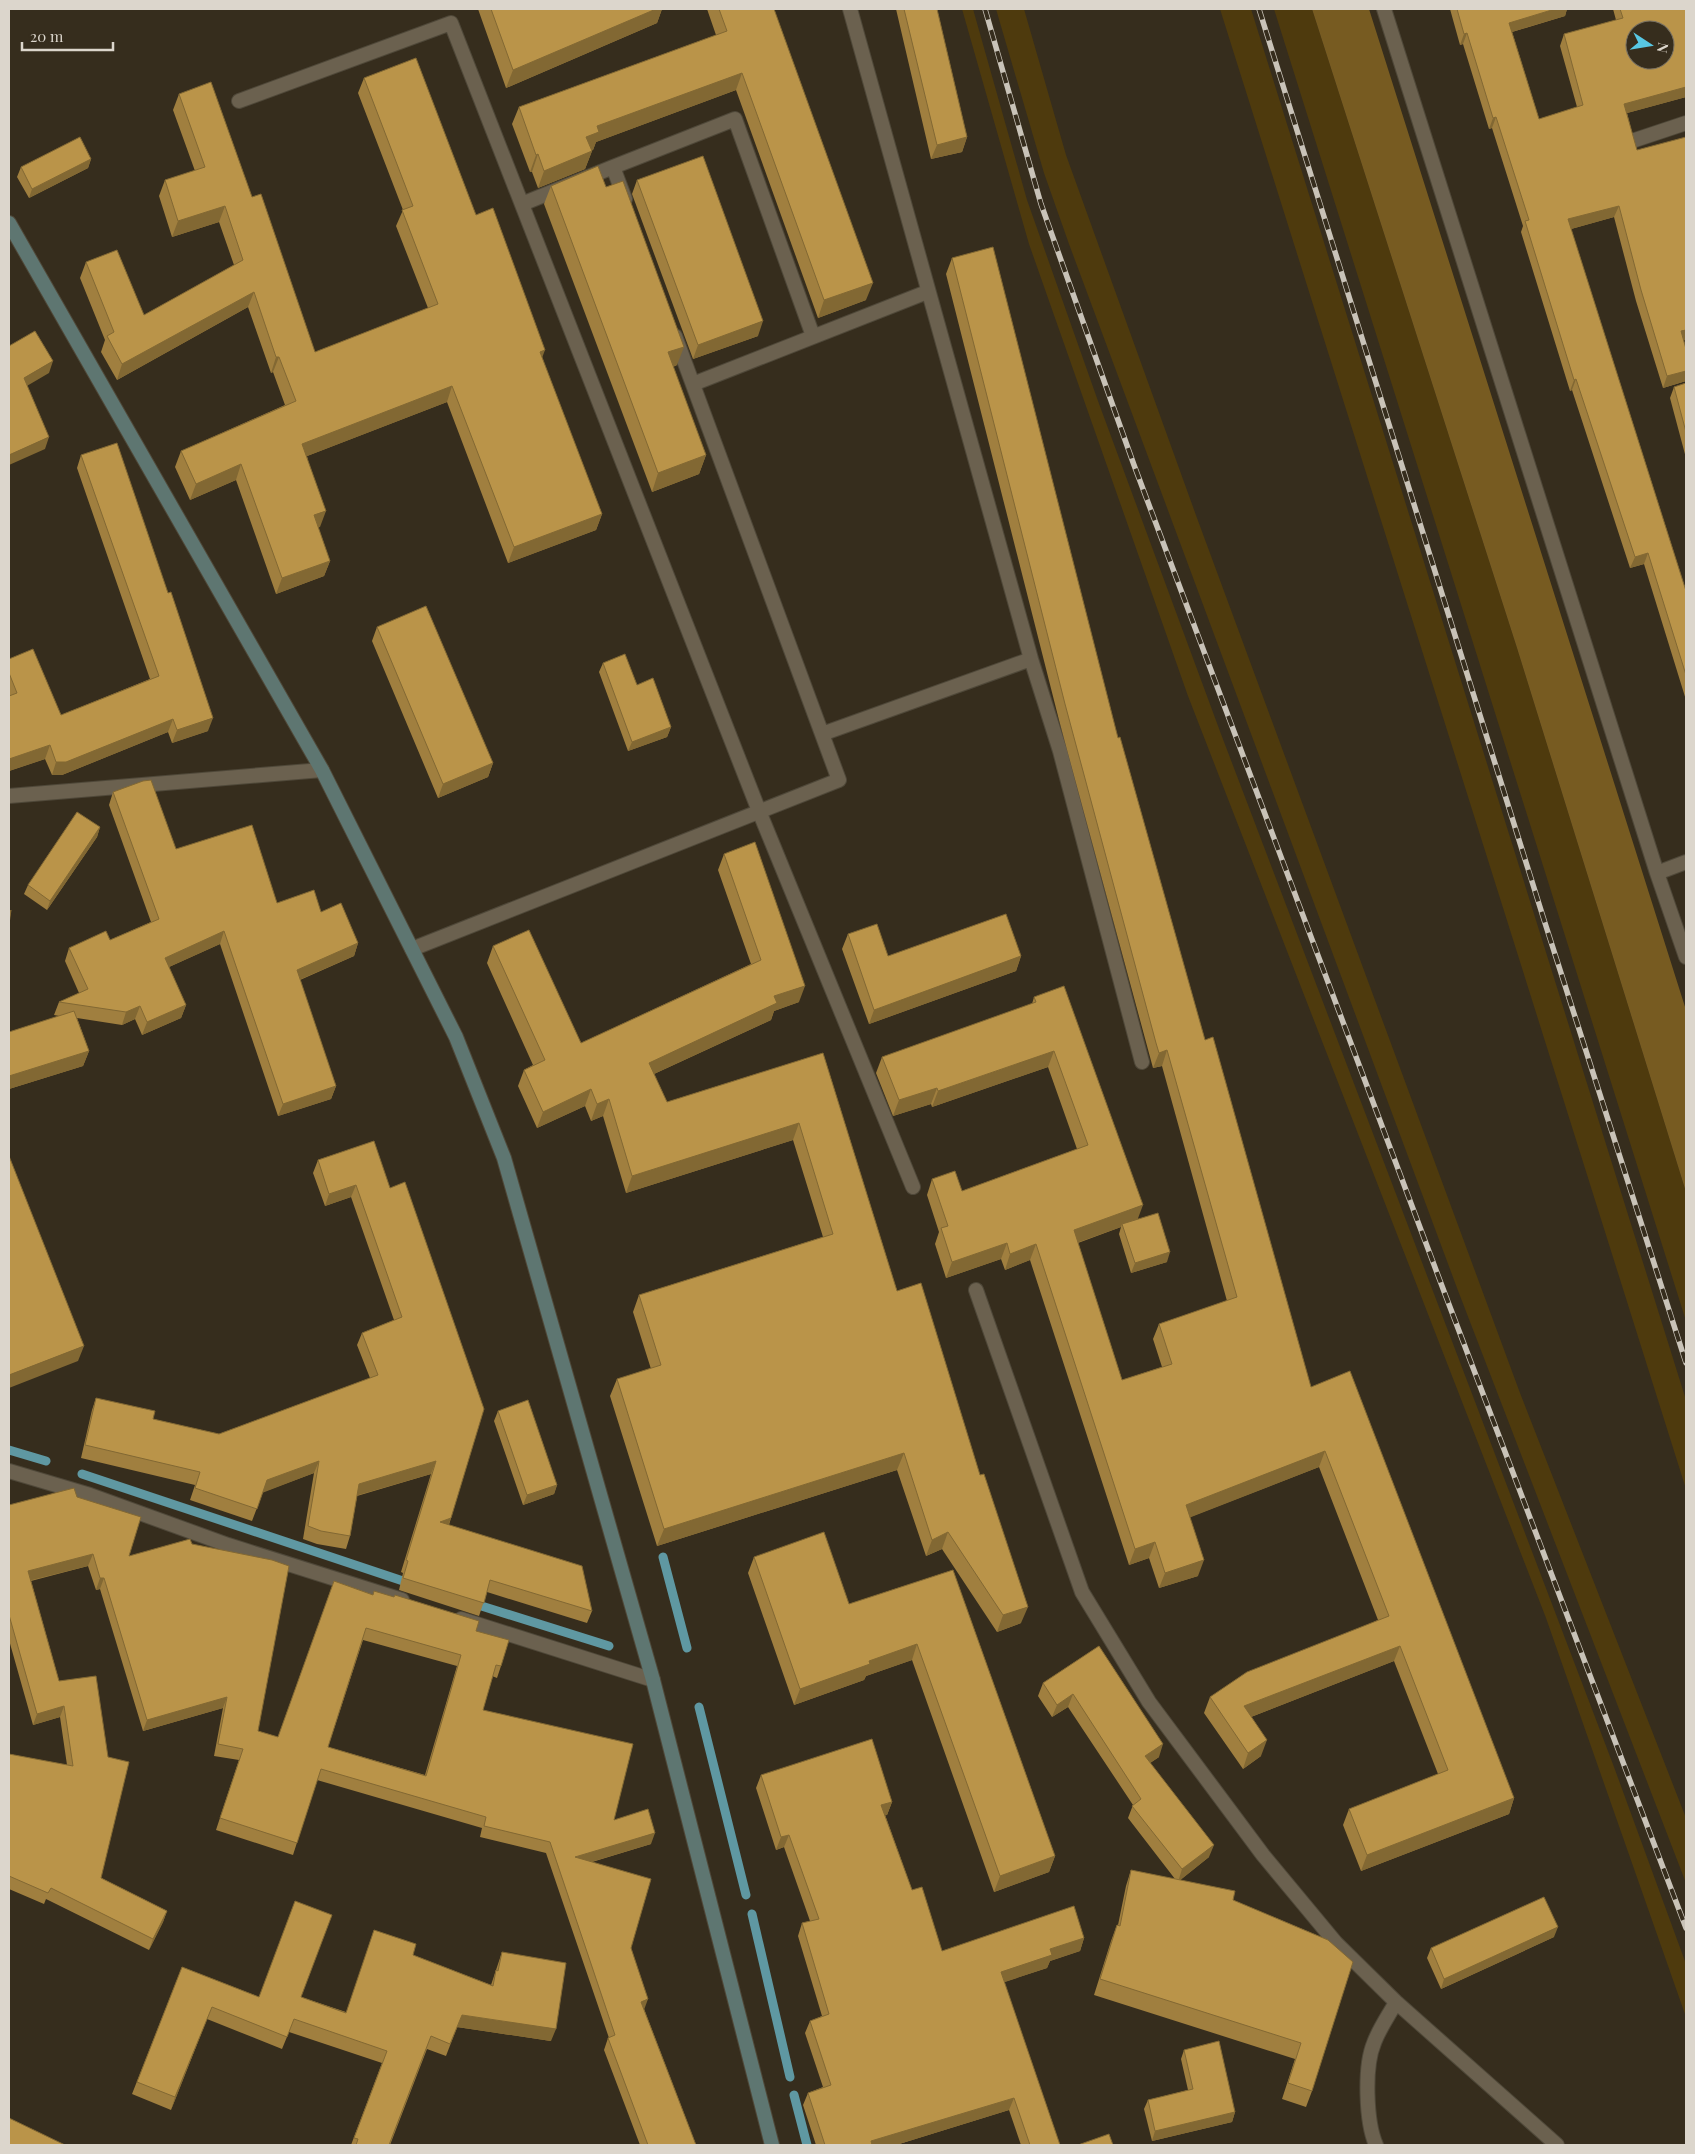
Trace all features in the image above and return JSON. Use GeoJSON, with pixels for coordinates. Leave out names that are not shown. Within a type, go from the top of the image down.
{"type":"FeatureCollection","features":[{"type":"Feature","properties":{"kind":"main road"},"geometry":{"type":"LineString","coordinates":[[9,223],[322,770],[456,1037],[504,1158],[653,1680],[772,2145]]}},
{"type":"Feature","properties":{"kind":"street"},"geometry":{"type":"LineString","coordinates":[[850,9],[928,292],[940,326],[1031,659],[1060,751],[1142,1062]]}},
{"type":"Feature","properties":{"kind":"street"},"geometry":{"type":"LineString","coordinates":[[1384,9],[1657,873],[1686,957]]}},
{"type":"Feature","properties":{"kind":"street"},"geometry":{"type":"LineString","coordinates":[[239,101],[451,23],[759,811],[913,1187]]}},
{"type":"Feature","properties":{"kind":"street"},"geometry":{"type":"LineString","coordinates":[[522,204],[736,119],[813,336]]}},
{"type":"Feature","properties":{"kind":"street"},"geometry":{"type":"LineString","coordinates":[[1636,140],[1686,124]]}},
{"type":"Feature","properties":{"kind":"street"},"geometry":{"type":"LineString","coordinates":[[613,167],[630,212]]}},
{"type":"Feature","properties":{"kind":"street"},"geometry":{"type":"LineString","coordinates":[[693,384],[928,292]]}},
{"type":"Feature","properties":{"kind":"street"},"geometry":{"type":"LineString","coordinates":[[412,949],[839,780],[670,321]]}},
{"type":"Feature","properties":{"kind":"street"},"geometry":{"type":"LineString","coordinates":[[822,734],[1031,659]]}},
{"type":"Feature","properties":{"kind":"street"},"geometry":{"type":"LineString","coordinates":[[9,796],[322,770]]}},
{"type":"Feature","properties":{"kind":"street"},"geometry":{"type":"LineString","coordinates":[[1657,873],[1686,862]]}},
{"type":"Feature","properties":{"kind":"street"},"geometry":{"type":"LineString","coordinates":[[976,1290],[1082,1592],[1149,1702],[1263,1855],[1336,1943],[1396,2002],[1557,2145]]}},
{"type":"Feature","properties":{"kind":"street"},"geometry":{"type":"LineString","coordinates":[[9,1471],[90,1495],[228,1545],[417,1605]]}},
{"type":"Feature","properties":{"kind":"street"},"geometry":{"type":"LineString","coordinates":[[446,1614],[653,1680]]}},
{"type":"Feature","properties":{"kind":"street"},"geometry":{"type":"LineString","coordinates":[[1376,2145],[1372,2135],[1367,2090],[1373,2044],[1396,2002]]}},
{"type":"Feature","properties":{"kind":"shaded area"},"geometry":{"type":"Polygon","coordinates":[[[962,9],[973,9],[1027,200],[1098,401],[1221,734],[1614,1767],[1686,1964],[1686,2017],[1546,1618],[1188,696],[1029,244],[962,9]]]}},
{"type":"Feature","properties":{"kind":"shaded area"},"geometry":{"type":"Polygon","coordinates":[[[996,9],[1024,9],[1066,155],[1197,518],[1520,1393],[1686,1818],[1686,1883],[1457,1288],[1069,244],[1044,173],[996,9]]]}},
{"type":"Feature","properties":{"kind":"shaded area"},"geometry":{"type":"Polygon","coordinates":[[[1220,9],[1251,9],[1686,1400],[1686,1489],[1220,9]]]}},
{"type":"Feature","properties":{"kind":"shaded area"},"geometry":{"type":"Polygon","coordinates":[[[1274,9],[1312,9],[1517,648],[1686,1192],[1686,1321],[1274,9]]]}},
{"type":"Feature","properties":{"kind":"shaded area"},"geometry":{"type":"Polygon","coordinates":[[[1312,9],[1369,9],[1686,1010],[1686,1192],[1517,648],[1312,9]]]}},
{"type":"Feature","properties":{"kind":"building"},"geometry":{"type":"Polygon","coordinates":[[[491,9],[656,9],[513,70],[491,9]]]}},
{"type":"Feature","properties":{"kind":"building"},"geometry":{"type":"Polygon","coordinates":[[[719,9],[774,9],[873,283],[824,300],[742,73],[597,126],[599,132],[586,137],[592,151],[544,171],[538,154],[536,155],[519,107],[727,31],[719,9]]]}},
{"type":"Feature","properties":{"kind":"building"},"geometry":{"type":"Polygon","coordinates":[[[904,9],[937,9],[967,137],[937,145],[904,9]]]}},
{"type":"Feature","properties":{"kind":"building"},"geometry":{"type":"Polygon","coordinates":[[[1457,9],[1555,9],[1509,23],[1539,119],[1583,105],[1564,34],[1623,18],[1620,9],[1686,9],[1686,87],[1624,104],[1637,150],[1686,137],[1686,330],[1681,331],[1686,349],[1686,371],[1667,376],[1641,290],[1619,206],[1568,219],[1686,591],[1686,675],[1648,553],[1635,557],[1576,379],[1574,380],[1525,221],[1529,220],[1496,117],[1493,118],[1467,33],[1464,34],[1457,9]]]}},
{"type":"Feature","properties":{"kind":"building"},"geometry":{"type":"Polygon","coordinates":[[[416,58],[476,215],[493,208],[545,350],[540,352],[602,514],[514,547],[452,386],[302,444],[326,511],[314,515],[330,561],[282,578],[241,464],[196,484],[181,451],[296,401],[279,357],[276,357],[254,292],[122,364],[107,336],[114,332],[86,262],[117,250],[144,315],[243,260],[225,206],[178,221],[165,180],[205,167],[179,94],[211,82],[252,197],[261,194],[315,352],[438,304],[402,210],[413,206],[364,78],[416,58]]]}},
{"type":"Feature","properties":{"kind":"building"},"geometry":{"type":"Polygon","coordinates":[[[80,137],[91,159],[32,189],[21,167],[80,137]]]}},
{"type":"Feature","properties":{"kind":"building"},"geometry":{"type":"Polygon","coordinates":[[[703,156],[763,321],[698,345],[637,180],[703,156]]]}},
{"type":"Feature","properties":{"kind":"building"},"geometry":{"type":"Polygon","coordinates":[[[598,166],[606,187],[623,181],[684,347],[668,352],[706,455],[658,473],[551,186],[598,166]]]}},
{"type":"Feature","properties":{"kind":"building"},"geometry":{"type":"Polygon","coordinates":[[[993,247],[1118,738],[1120,737],[1205,1040],[1213,1037],[1311,1387],[1350,1371],[1514,1798],[1367,1855],[1349,1809],[1448,1770],[1400,1646],[1244,1706],[1267,1740],[1248,1753],[1210,1697],[1247,1672],[1389,1616],[1325,1451],[1186,1505],[1204,1560],[1165,1573],[1155,1542],[1135,1549],[1036,1244],[1010,1254],[1007,1243],[952,1262],[941,1228],[948,1226],[932,1179],[955,1171],[962,1191],[1088,1145],[1054,1051],[938,1091],[937,1088],[899,1100],[882,1057],[1036,1002],[1034,997],[1064,986],[1143,1205],[1074,1230],[1122,1380],[1172,1364],[1159,1324],[1237,1297],[1167,1050],[1159,1053],[1156,1043],[1065,704],[952,258],[993,247]]]}},
{"type":"Feature","properties":{"kind":"building"},"geometry":{"type":"Polygon","coordinates":[[[35,331],[53,361],[24,378],[49,437],[9,455],[9,346],[35,331]]]}},
{"type":"Feature","properties":{"kind":"building"},"geometry":{"type":"Polygon","coordinates":[[[1686,383],[1686,432],[1674,387],[1686,383]]]}},
{"type":"Feature","properties":{"kind":"building"},"geometry":{"type":"Polygon","coordinates":[[[117,443],[168,593],[171,592],[213,718],[177,730],[173,719],[66,762],[56,762],[50,745],[9,759],[9,696],[17,693],[9,673],[9,659],[33,649],[61,715],[159,676],[81,455],[117,443]]]}},
{"type":"Feature","properties":{"kind":"building"},"geometry":{"type":"Polygon","coordinates":[[[426,606],[493,763],[443,784],[377,627],[426,606]]]}},
{"type":"Feature","properties":{"kind":"building"},"geometry":{"type":"Polygon","coordinates":[[[625,654],[637,685],[653,678],[671,727],[632,742],[603,663],[625,654]]]}},
{"type":"Feature","properties":{"kind":"building"},"geometry":{"type":"Polygon","coordinates":[[[151,780],[176,849],[252,825],[277,903],[314,890],[321,912],[341,903],[358,943],[297,970],[336,1086],[283,1104],[224,931],[165,958],[186,1005],[147,1022],[140,1006],[126,1012],[59,1002],[88,989],[69,948],[106,931],[110,940],[159,919],[113,792],[151,780]]]}},
{"type":"Feature","properties":{"kind":"building"},"geometry":{"type":"Polygon","coordinates":[[[77,812],[100,827],[50,901],[28,885],[77,812]]]}},
{"type":"Feature","properties":{"kind":"building"},"geometry":{"type":"Polygon","coordinates":[[[755,842],[805,986],[774,996],[777,1003],[649,1063],[667,1102],[823,1053],[897,1291],[921,1283],[980,1475],[984,1474],[1028,1607],[1003,1615],[948,1532],[932,1540],[904,1453],[664,1529],[617,1379],[661,1365],[639,1295],[833,1234],[799,1123],[632,1176],[609,1099],[597,1104],[591,1089],[543,1112],[524,1070],[545,1060],[493,946],[529,930],[581,1043],[761,960],[724,854],[755,842]]]}},
{"type":"Feature","properties":{"kind":"building"},"geometry":{"type":"Polygon","coordinates":[[[1006,914],[1021,956],[874,1010],[848,934],[877,924],[888,956],[1006,914]]]}},
{"type":"Feature","properties":{"kind":"building"},"geometry":{"type":"Polygon","coordinates":[[[74,1011],[89,1051],[9,1076],[9,1032],[74,1011]]]}},
{"type":"Feature","properties":{"kind":"building"},"geometry":{"type":"Polygon","coordinates":[[[374,1141],[390,1188],[405,1182],[484,1409],[451,1518],[440,1522],[582,1566],[592,1611],[490,1580],[484,1603],[403,1578],[408,1561],[406,1560],[436,1461],[359,1484],[350,1536],[321,1531],[308,1526],[319,1461],[267,1480],[257,1509],[195,1488],[200,1472],[85,1445],[96,1398],[155,1411],[153,1419],[219,1434],[378,1375],[362,1333],[402,1317],[356,1185],[329,1194],[318,1160],[374,1141]]]}},
{"type":"Feature","properties":{"kind":"building"},"geometry":{"type":"Polygon","coordinates":[[[9,1156],[84,1346],[9,1375],[9,1156]]]}},
{"type":"Feature","properties":{"kind":"building"},"geometry":{"type":"Polygon","coordinates":[[[1158,1213],[1170,1252],[1135,1263],[1122,1224],[1158,1213]]]}},
{"type":"Feature","properties":{"kind":"building"},"geometry":{"type":"Polygon","coordinates":[[[528,1400],[557,1485],[527,1495],[498,1411],[528,1400]]]}},
{"type":"Feature","properties":{"kind":"building"},"geometry":{"type":"Polygon","coordinates":[[[74,1488],[77,1497],[141,1517],[129,1556],[190,1539],[192,1544],[272,1560],[289,1566],[258,1731],[278,1737],[334,1581],[373,1595],[374,1591],[394,1597],[395,1595],[479,1621],[476,1631],[509,1640],[501,1666],[496,1665],[483,1710],[633,1744],[614,1820],[648,1809],[655,1833],[575,1857],[651,1879],[631,1948],[648,1999],[641,2002],[696,2145],[648,2145],[608,2038],[615,2035],[550,1842],[484,1826],[486,1817],[321,1769],[297,1843],[220,1818],[243,1749],[218,1744],[227,1697],[147,1720],[104,1578],[100,1578],[93,1554],[28,1571],[59,1681],[96,1676],[108,1757],[129,1762],[101,1878],[167,1911],[153,1939],[51,1888],[48,1893],[9,1876],[9,1754],[73,1766],[64,1706],[37,1714],[9,1615],[9,1505],[74,1488]],[[366,1628],[328,1747],[426,1776],[461,1655],[366,1628]]]}},
{"type":"Feature","properties":{"kind":"building"},"geometry":{"type":"Polygon","coordinates":[[[824,1532],[849,1604],[953,1570],[1055,1856],[1000,1876],[917,1644],[869,1661],[870,1664],[800,1689],[754,1557],[824,1532]]]}},
{"type":"Feature","properties":{"kind":"building"},"geometry":{"type":"Polygon","coordinates":[[[1099,1646],[1163,1744],[1145,1756],[1214,1845],[1182,1869],[1132,1806],[1141,1799],[1073,1694],[1057,1705],[1043,1683],[1099,1646]]]}},
{"type":"Feature","properties":{"kind":"building"},"geometry":{"type":"Polygon","coordinates":[[[872,1739],[892,1802],[881,1805],[912,1890],[922,1887],[942,1951],[1074,1906],[1084,1938],[1050,1949],[1052,1955],[1001,1972],[1060,2145],[1030,2145],[1014,2098],[871,2141],[872,2145],[825,2145],[808,2093],[831,2085],[810,2021],[829,2014],[802,1923],[819,1919],[789,1835],[781,1837],[761,1775],[872,1739]]]}},
{"type":"Feature","properties":{"kind":"building"},"geometry":{"type":"Polygon","coordinates":[[[1131,1870],[1235,1891],[1233,1900],[1328,1940],[1353,1962],[1312,2091],[1288,2083],[1301,2043],[1100,1979],[1117,1925],[1120,1926],[1131,1870]]]}},
{"type":"Feature","properties":{"kind":"building"},"geometry":{"type":"Polygon","coordinates":[[[1544,1897],[1558,1927],[1444,1979],[1431,1948],[1544,1897]]]}},
{"type":"Feature","properties":{"kind":"building"},"geometry":{"type":"Polygon","coordinates":[[[295,1901],[332,1915],[301,1997],[346,2013],[374,1930],[416,1944],[413,1955],[493,1986],[502,1952],[566,1963],[556,2029],[462,2015],[450,2044],[431,2036],[389,2145],[356,2145],[358,2139],[354,2138],[387,2051],[294,2019],[287,2037],[212,2007],[175,2097],[137,2082],[182,1967],[259,1997],[295,1901]]]}},
{"type":"Feature","properties":{"kind":"building"},"geometry":{"type":"Polygon","coordinates":[[[1219,2041],[1235,2112],[1155,2131],[1148,2100],[1193,2089],[1184,2050],[1219,2041]]]}},
{"type":"Feature","properties":{"kind":"building"},"geometry":{"type":"Polygon","coordinates":[[[9,2118],[65,2145],[9,2145],[9,2118]]]}},
{"type":"Feature","properties":{"kind":"building"},"geometry":{"type":"Polygon","coordinates":[[[1109,2134],[1113,2145],[1078,2145],[1109,2134]]]}},
{"type":"Feature","properties":{"kind":"waterway"},"geometry":{"type":"LineString","coordinates":[[9,1450],[46,1461]]}},
{"type":"Feature","properties":{"kind":"waterway"},"geometry":{"type":"LineString","coordinates":[[82,1474],[412,1584]]}},
{"type":"Feature","properties":{"kind":"waterway"},"geometry":{"type":"LineString","coordinates":[[663,1557],[687,1648]]}},
{"type":"Feature","properties":{"kind":"waterway"},"geometry":{"type":"LineString","coordinates":[[472,1603],[609,1646]]}},
{"type":"Feature","properties":{"kind":"waterway"},"geometry":{"type":"LineString","coordinates":[[699,1707],[746,1895]]}},
{"type":"Feature","properties":{"kind":"waterway"},"geometry":{"type":"LineString","coordinates":[[752,1914],[790,2077]]}},
{"type":"Feature","properties":{"kind":"waterway"},"geometry":{"type":"LineString","coordinates":[[794,2095],[807,2145]]}},
{"type":"Feature","properties":{"kind":"railway"},"geometry":{"type":"LineString","coordinates":[[985,9],[1041,204],[1134,465],[1445,1294],[1686,1928]]}},
{"type":"Feature","properties":{"kind":"railway"},"geometry":{"type":"LineString","coordinates":[[1259,9],[1545,923],[1686,1363]]}}]}
